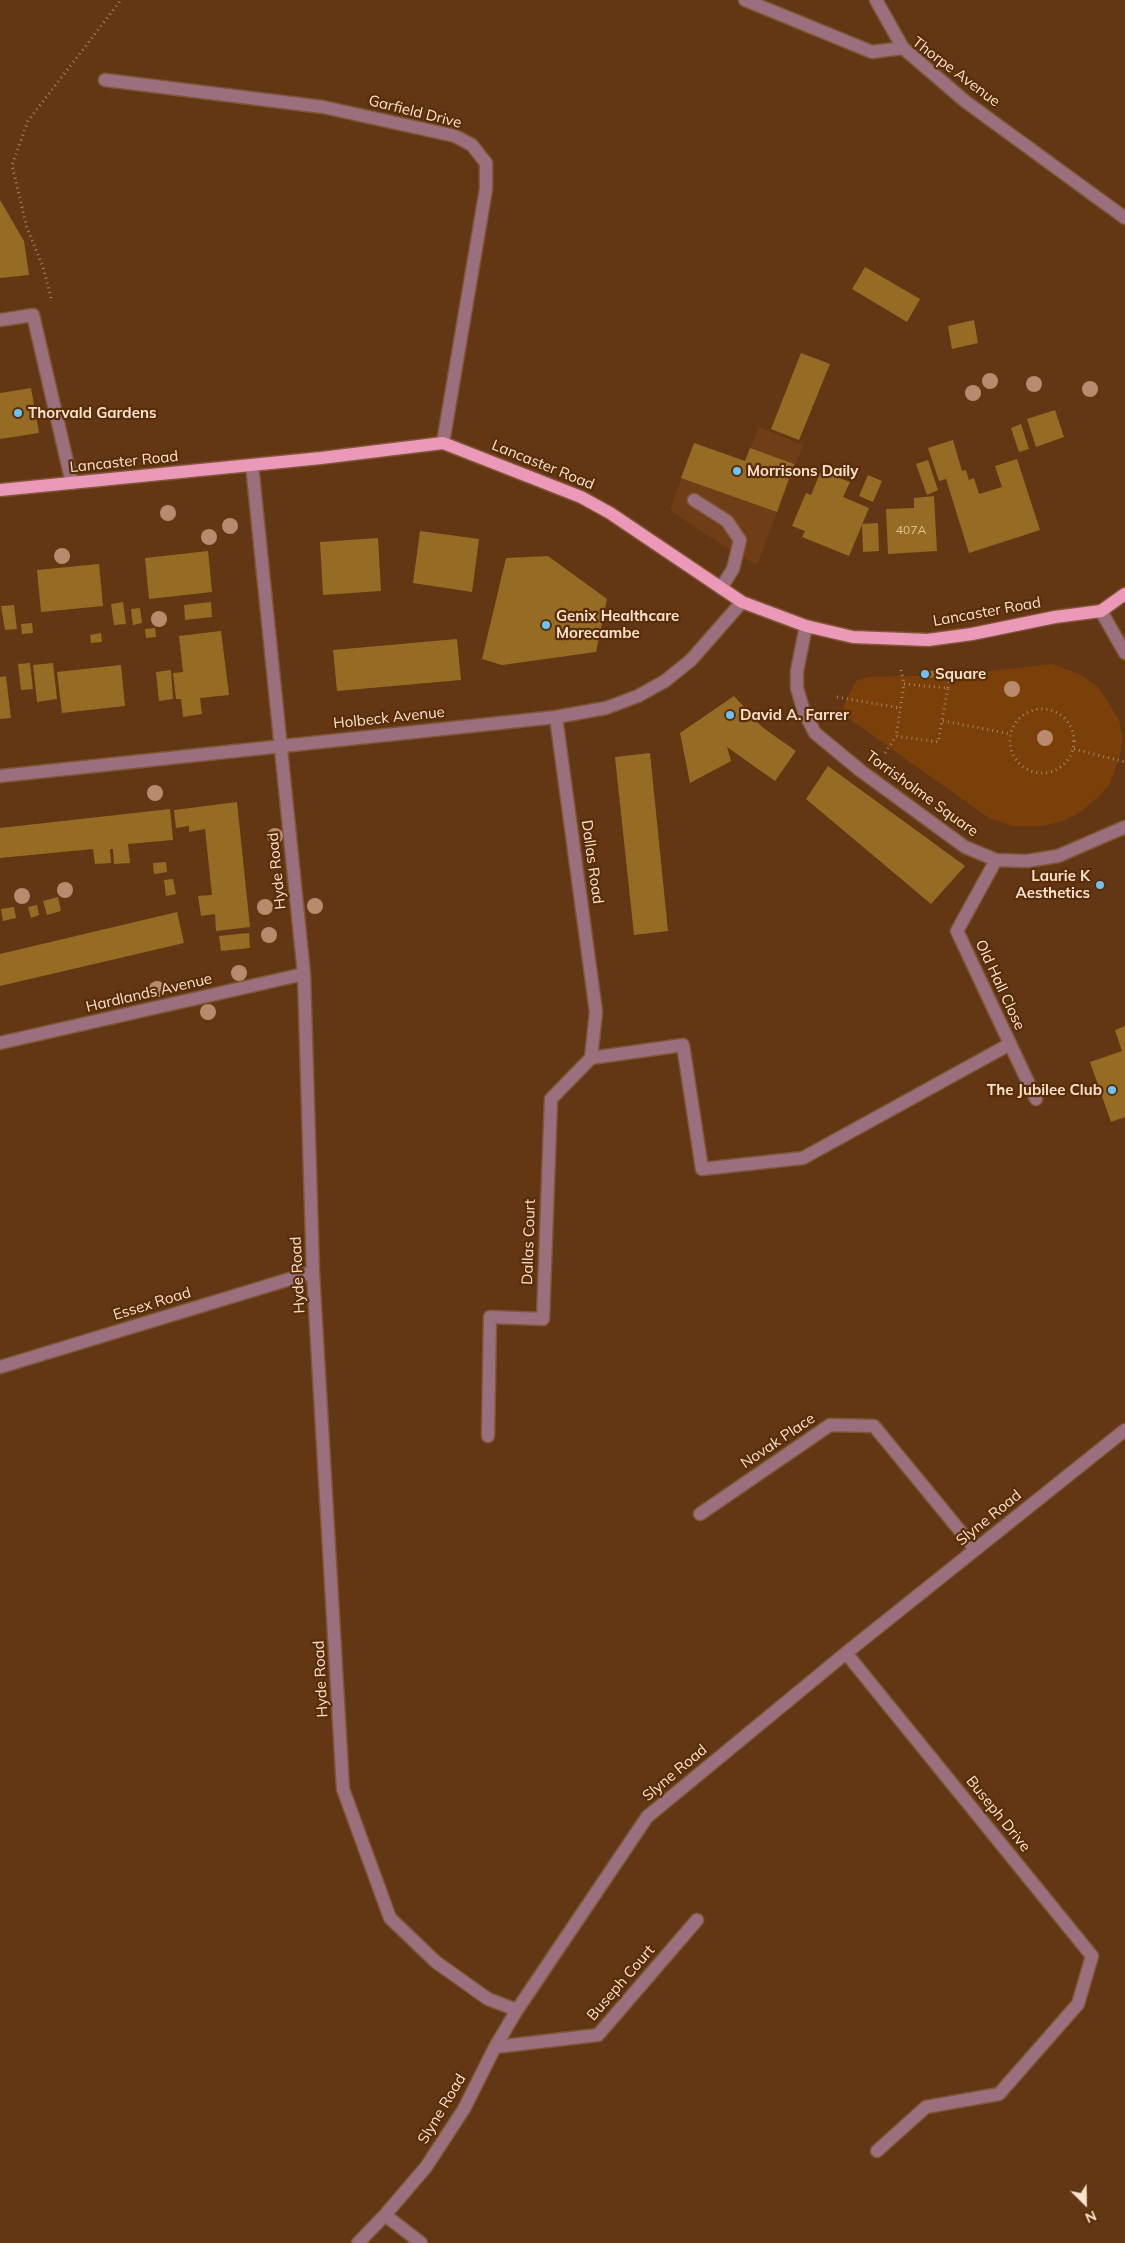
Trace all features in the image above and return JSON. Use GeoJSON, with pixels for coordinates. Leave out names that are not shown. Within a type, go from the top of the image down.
{"type":"FeatureCollection","features":[{"type":"Feature","properties":{"kind":"main road","name":"Lancaster Road"},"geometry":{"type":"LineString","coordinates":[[0,490],[252,465],[443,443],[581,497],[742,602],[806,626],[853,637],[928,640],[972,634],[1054,617],[1101,611],[1125,594]]}},
{"type":"Feature","properties":{"kind":"street","name":"Thorpe Avenue"},"geometry":{"type":"LineString","coordinates":[[745,0],[872,52],[903,48],[966,102],[1125,218]]}},
{"type":"Feature","properties":{"kind":"street"},"geometry":{"type":"LineString","coordinates":[[876,0],[903,48]]}},
{"type":"Feature","properties":{"kind":"street","name":"Garfield Drive"},"geometry":{"type":"LineString","coordinates":[[105,80],[323,107],[455,136],[472,145],[486,163],[486,188],[443,443]]}},
{"type":"Feature","properties":{"kind":"street"},"geometry":{"type":"LineString","coordinates":[[0,320],[33,315],[72,483]]}},
{"type":"Feature","properties":{"kind":"street","name":"Hyde Road"},"geometry":{"type":"LineString","coordinates":[[252,465],[304,974],[313,1272],[343,1789],[390,1918],[436,1962],[488,1999],[517,2010]]}},
{"type":"Feature","properties":{"kind":"street"},"geometry":{"type":"LineString","coordinates":[[694,500],[727,521],[740,540],[733,569],[721,588]]}},
{"type":"Feature","properties":{"kind":"street","name":"Holbeck Avenue"},"geometry":{"type":"LineString","coordinates":[[0,776],[556,717],[606,708],[638,696],[665,681],[691,660],[742,602]]}},
{"type":"Feature","properties":{"kind":"street"},"geometry":{"type":"LineString","coordinates":[[1101,611],[1125,653]]}},
{"type":"Feature","properties":{"kind":"street","name":"Torrisholme Square"},"geometry":{"type":"LineString","coordinates":[[806,626],[797,671],[798,688],[804,712],[815,733],[861,771],[965,847],[996,860],[1027,861],[1058,856],[1125,827]]}},
{"type":"Feature","properties":{"kind":"street","name":"Dallas Road"},"geometry":{"type":"LineString","coordinates":[[556,717],[596,1012],[591,1058]]}},
{"type":"Feature","properties":{"kind":"street","name":"Old Hall Close"},"geometry":{"type":"LineString","coordinates":[[996,860],[957,931],[1036,1099]]}},
{"type":"Feature","properties":{"kind":"street","name":"Hardlands Avenue"},"geometry":{"type":"LineString","coordinates":[[0,1043],[304,974]]}},
{"type":"Feature","properties":{"kind":"street"},"geometry":{"type":"LineString","coordinates":[[591,1058],[682,1045],[702,1169],[803,1158],[1010,1044]]}},
{"type":"Feature","properties":{"kind":"street","name":"Dallas Court"},"geometry":{"type":"LineString","coordinates":[[488,1436],[490,1317],[542,1319],[551,1099],[591,1058]]}},
{"type":"Feature","properties":{"kind":"street","name":"Essex Road"},"geometry":{"type":"LineString","coordinates":[[0,1366],[313,1272]]}},
{"type":"Feature","properties":{"kind":"street","name":"Novak Place"},"geometry":{"type":"LineString","coordinates":[[700,1514],[830,1425],[874,1426],[976,1549]]}},
{"type":"Feature","properties":{"kind":"street","name":"Slyne Road"},"geometry":{"type":"LineString","coordinates":[[358,2243],[426,2167],[464,2110],[495,2047],[517,2010],[647,1817],[846,1653],[1125,1430]]}},
{"type":"Feature","properties":{"kind":"street","name":"Buseph Drive"},"geometry":{"type":"LineString","coordinates":[[846,1653],[1092,1956],[1078,2004],[999,2094],[926,2107],[877,2152]]}},
{"type":"Feature","properties":{"kind":"street","name":"Buseph Court"},"geometry":{"type":"LineString","coordinates":[[495,2047],[598,2035],[697,1920]]}},
{"type":"Feature","properties":{"kind":"street"},"geometry":{"type":"LineString","coordinates":[[385,2215],[421,2243]]}},
{"type":"Feature","properties":{"kind":"path"},"geometry":{"type":"LineString","coordinates":[[52,304],[43,267],[27,228],[12,165],[28,121],[121,0]]}},
{"type":"Feature","properties":{"kind":"path"},"geometry":{"type":"LineString","coordinates":[[896,736],[938,742],[951,668]]}},
{"type":"Feature","properties":{"kind":"path"},"geometry":{"type":"LineString","coordinates":[[885,752],[896,736],[904,684],[901,670]]}},
{"type":"Feature","properties":{"kind":"path"},"geometry":{"type":"LineString","coordinates":[[904,684],[948,688]]}},
{"type":"Feature","properties":{"kind":"path"},"geometry":{"type":"LineString","coordinates":[[837,697],[900,708]]}},
{"type":"Feature","properties":{"kind":"path"},"geometry":{"type":"LineString","coordinates":[[1033,710],[1050,710],[1065,718],[1074,732],[1074,749],[1066,764],[1052,773],[1035,773],[1020,765],[1011,751],[1011,734],[1019,719],[1033,710]]}},
{"type":"Feature","properties":{"kind":"path"},"geometry":{"type":"LineString","coordinates":[[942,721],[1011,734]]}},
{"type":"Feature","properties":{"kind":"path"},"geometry":{"type":"LineString","coordinates":[[1074,749],[1125,762]]}},
{"type":"Feature","properties":{"kind":"shaded area"},"geometry":{"type":"Polygon","coordinates":[[[759,427],[803,445],[757,565],[670,510],[694,443],[745,461],[759,427]]]}},
{"type":"Feature","properties":{"kind":"shaded area"},"geometry":{"type":"Polygon","coordinates":[[[1052,664],[1081,675],[1099,688],[1119,720],[1122,737],[1121,752],[1110,784],[1079,813],[1060,822],[1040,826],[1013,826],[989,818],[847,717],[843,707],[856,681],[868,677],[957,675],[1052,664]]]}},
{"type":"Feature","properties":{"kind":"building"},"geometry":{"type":"Polygon","coordinates":[[[0,200],[24,241],[29,275],[0,278],[0,200]]]}},
{"type":"Feature","properties":{"kind":"building"},"geometry":{"type":"Polygon","coordinates":[[[865,267],[920,299],[907,322],[852,289],[865,267]]]}},
{"type":"Feature","properties":{"kind":"building"},"geometry":{"type":"Polygon","coordinates":[[[974,320],[978,343],[952,349],[948,326],[974,320]]]}},
{"type":"Feature","properties":{"kind":"building"},"geometry":{"type":"Polygon","coordinates":[[[801,353],[830,364],[799,440],[771,429],[801,353]]]}},
{"type":"Feature","properties":{"kind":"building","name":"Thorvald Gardens"},"geometry":{"type":"Polygon","coordinates":[[[31,388],[39,433],[0,439],[0,393],[31,388]]]}},
{"type":"Feature","properties":{"kind":"building"},"geometry":{"type":"Polygon","coordinates":[[[1055,410],[1064,437],[1036,447],[1027,419],[1055,410]]]}},
{"type":"Feature","properties":{"kind":"building"},"geometry":{"type":"Polygon","coordinates":[[[1021,424],[1029,449],[1019,452],[1011,428],[1021,424]]]}},
{"type":"Feature","properties":{"kind":"building"},"geometry":{"type":"Polygon","coordinates":[[[953,440],[962,471],[966,470],[969,480],[974,478],[979,494],[1002,487],[995,466],[1017,459],[1040,530],[969,553],[946,479],[939,481],[928,448],[953,440]]]}},
{"type":"Feature","properties":{"kind":"building","name":"Morrisons Daily"},"geometry":{"type":"Polygon","coordinates":[[[694,443],[745,461],[750,448],[794,464],[777,512],[681,478],[694,443]]]}},
{"type":"Feature","properties":{"kind":"building"},"geometry":{"type":"Polygon","coordinates":[[[928,460],[938,490],[927,495],[916,464],[928,460]]]}},
{"type":"Feature","properties":{"kind":"building"},"geometry":{"type":"Polygon","coordinates":[[[821,471],[850,482],[843,497],[869,508],[849,556],[802,537],[805,531],[792,526],[806,493],[811,495],[821,471]]]}},
{"type":"Feature","properties":{"kind":"building"},"geometry":{"type":"Polygon","coordinates":[[[868,475],[882,481],[873,502],[859,496],[868,475]]]}},
{"type":"Feature","properties":{"kind":"building"},"geometry":{"type":"Polygon","coordinates":[[[934,496],[937,551],[888,554],[886,509],[914,508],[914,498],[934,496]]]}},
{"type":"Feature","properties":{"kind":"building"},"geometry":{"type":"Polygon","coordinates":[[[878,523],[879,551],[863,552],[862,524],[878,523]]]}},
{"type":"Feature","properties":{"kind":"building"},"geometry":{"type":"Polygon","coordinates":[[[420,531],[479,539],[472,592],[413,583],[420,531]]]}},
{"type":"Feature","properties":{"kind":"building"},"geometry":{"type":"Polygon","coordinates":[[[378,538],[381,591],[323,595],[320,542],[378,538]]]}},
{"type":"Feature","properties":{"kind":"building"},"geometry":{"type":"Polygon","coordinates":[[[208,551],[212,592],[149,599],[145,558],[208,551]]]}},
{"type":"Feature","properties":{"kind":"building","name":"Genix Healthcare Morecambe"},"geometry":{"type":"Polygon","coordinates":[[[548,556],[607,599],[596,652],[502,665],[482,659],[506,558],[548,556]]]}},
{"type":"Feature","properties":{"kind":"building"},"geometry":{"type":"Polygon","coordinates":[[[99,564],[103,606],[41,612],[37,570],[99,564]]]}},
{"type":"Feature","properties":{"kind":"building"},"geometry":{"type":"Polygon","coordinates":[[[123,602],[126,624],[114,625],[111,604],[123,602]]]}},
{"type":"Feature","properties":{"kind":"building"},"geometry":{"type":"Polygon","coordinates":[[[211,602],[212,617],[185,620],[184,605],[211,602]]]}},
{"type":"Feature","properties":{"kind":"building"},"geometry":{"type":"Polygon","coordinates":[[[14,605],[17,629],[5,630],[1,606],[14,605]]]}},
{"type":"Feature","properties":{"kind":"building"},"geometry":{"type":"Polygon","coordinates":[[[140,608],[142,623],[133,625],[131,609],[140,608]]]}},
{"type":"Feature","properties":{"kind":"building"},"geometry":{"type":"Polygon","coordinates":[[[32,623],[33,633],[22,634],[21,624],[32,623]]]}},
{"type":"Feature","properties":{"kind":"building"},"geometry":{"type":"Polygon","coordinates":[[[155,628],[156,637],[146,638],[145,629],[155,628]]]}},
{"type":"Feature","properties":{"kind":"building"},"geometry":{"type":"Polygon","coordinates":[[[221,631],[229,695],[200,698],[202,714],[183,717],[181,699],[176,699],[173,673],[183,672],[179,636],[221,631]]]}},
{"type":"Feature","properties":{"kind":"building"},"geometry":{"type":"Polygon","coordinates":[[[101,633],[102,642],[91,643],[90,635],[101,633]]]}},
{"type":"Feature","properties":{"kind":"building"},"geometry":{"type":"Polygon","coordinates":[[[457,639],[461,680],[337,691],[333,650],[457,639]]]}},
{"type":"Feature","properties":{"kind":"building"},"geometry":{"type":"Polygon","coordinates":[[[30,663],[33,689],[21,690],[18,664],[30,663]]]}},
{"type":"Feature","properties":{"kind":"building"},"geometry":{"type":"Polygon","coordinates":[[[53,663],[57,699],[37,702],[33,665],[53,663]]]}},
{"type":"Feature","properties":{"kind":"building"},"geometry":{"type":"Polygon","coordinates":[[[121,665],[125,706],[62,713],[57,672],[121,665]]]}},
{"type":"Feature","properties":{"kind":"building"},"geometry":{"type":"Polygon","coordinates":[[[171,670],[173,699],[159,701],[156,672],[171,670]]]}},
{"type":"Feature","properties":{"kind":"building"},"geometry":{"type":"Polygon","coordinates":[[[946,670],[946,677],[927,678],[926,671],[946,670]]]}},
{"type":"Feature","properties":{"kind":"building"},"geometry":{"type":"Polygon","coordinates":[[[6,676],[11,718],[0,719],[0,677],[6,676]]]}},
{"type":"Feature","properties":{"kind":"building"},"geometry":{"type":"Polygon","coordinates":[[[734,696],[762,727],[796,751],[775,781],[727,747],[731,761],[690,783],[680,733],[734,696]]]}},
{"type":"Feature","properties":{"kind":"building"},"geometry":{"type":"Polygon","coordinates":[[[650,753],[668,931],[634,935],[615,757],[650,753]]]}},
{"type":"Feature","properties":{"kind":"building"},"geometry":{"type":"Polygon","coordinates":[[[828,766],[965,866],[931,904],[806,799],[828,766]]]}},
{"type":"Feature","properties":{"kind":"building"},"geometry":{"type":"Polygon","coordinates":[[[237,802],[250,927],[216,931],[215,914],[201,916],[198,896],[212,895],[205,829],[189,832],[189,826],[176,828],[174,810],[237,802]]]}},
{"type":"Feature","properties":{"kind":"building"},"geometry":{"type":"Polygon","coordinates":[[[170,809],[173,840],[128,844],[130,863],[114,864],[113,849],[110,849],[111,863],[95,864],[93,849],[0,858],[0,828],[170,809]]]}},
{"type":"Feature","properties":{"kind":"building"},"geometry":{"type":"Polygon","coordinates":[[[166,862],[167,872],[154,874],[153,863],[166,862]]]}},
{"type":"Feature","properties":{"kind":"building"},"geometry":{"type":"Polygon","coordinates":[[[173,879],[176,894],[166,896],[164,880],[173,879]]]}},
{"type":"Feature","properties":{"kind":"building"},"geometry":{"type":"Polygon","coordinates":[[[58,897],[61,911],[47,915],[43,901],[58,897]]]}},
{"type":"Feature","properties":{"kind":"building"},"geometry":{"type":"Polygon","coordinates":[[[37,905],[39,915],[31,918],[28,907],[37,905]]]}},
{"type":"Feature","properties":{"kind":"building"},"geometry":{"type":"Polygon","coordinates":[[[14,907],[16,918],[3,921],[1,909],[14,907]]]}},
{"type":"Feature","properties":{"kind":"building"},"geometry":{"type":"Polygon","coordinates":[[[177,912],[184,943],[0,986],[0,954],[177,912]]]}},
{"type":"Feature","properties":{"kind":"building"},"geometry":{"type":"Polygon","coordinates":[[[249,933],[250,948],[221,951],[219,936],[249,933]]]}},
{"type":"Feature","properties":{"kind":"building","name":"The Jubilee Club"},"geometry":{"type":"Polygon","coordinates":[[[1125,1026],[1125,1117],[1111,1122],[1090,1062],[1122,1051],[1115,1030],[1125,1026]]]}},
{"type":"Feature","properties":{"kind":"place","name":"Thorvald Gardens"},"geometry":{"type":"Point","coordinates":[18,413]}},
{"type":"Feature","properties":{"kind":"place","name":"Morrisons Daily"},"geometry":{"type":"Point","coordinates":[737,471]}},
{"type":"Feature","properties":{"kind":"place","name":"Genix Healthcare Morecambe"},"geometry":{"type":"Point","coordinates":[546,625]}},
{"type":"Feature","properties":{"kind":"place","name":"Square"},"geometry":{"type":"Point","coordinates":[925,674]}},
{"type":"Feature","properties":{"kind":"place","name":"David A. Farrer"},"geometry":{"type":"Point","coordinates":[730,715]}},
{"type":"Feature","properties":{"kind":"place","name":"Laurie K Aesthetics"},"geometry":{"type":"Point","coordinates":[1100,885]}},
{"type":"Feature","properties":{"kind":"place","name":"The Jubilee Club"},"geometry":{"type":"Point","coordinates":[1112,1090]}}]}
